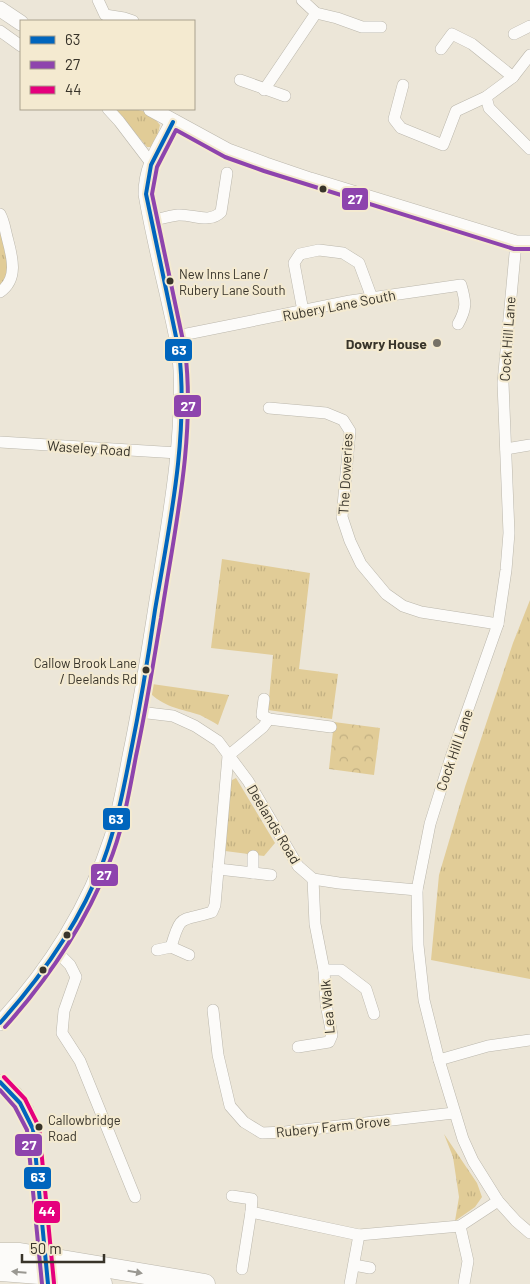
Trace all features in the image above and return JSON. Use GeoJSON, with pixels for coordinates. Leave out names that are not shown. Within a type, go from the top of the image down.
{"type":"FeatureCollection","features":[{"type":"Feature","properties":{"kind":"highway"},"geometry":{"type":"LineString","coordinates":[[0,1252],[20,1253],[205,1284]]}},
{"type":"Feature","properties":{"kind":"highway"},"geometry":{"type":"LineString","coordinates":[[0,1271],[52,1275],[102,1284]]}},
{"type":"Feature","properties":{"kind":"street"},"geometry":{"type":"LineString","coordinates":[[98,0],[105,15],[130,20]]}},
{"type":"Feature","properties":{"kind":"street"},"geometry":{"type":"LineString","coordinates":[[302,0],[316,12],[362,27],[380,27]]}},
{"type":"Feature","properties":{"kind":"street"},"geometry":{"type":"LineString","coordinates":[[0,9],[20,22]]}},
{"type":"Feature","properties":{"kind":"street"},"geometry":{"type":"LineString","coordinates":[[264,90],[316,12]]}},
{"type":"Feature","properties":{"kind":"street"},"geometry":{"type":"LineString","coordinates":[[514,34],[530,26]]}},
{"type":"Feature","properties":{"kind":"street"},"geometry":{"type":"LineString","coordinates":[[0,31],[20,45]]}},
{"type":"Feature","properties":{"kind":"street"},"geometry":{"type":"LineString","coordinates":[[441,49],[452,34],[472,44],[514,76]]}},
{"type":"Feature","properties":{"kind":"street"},"geometry":{"type":"LineString","coordinates":[[403,85],[394,119],[401,128],[443,145],[456,111],[486,97],[514,76],[530,55]]}},
{"type":"Feature","properties":{"kind":"street"},"geometry":{"type":"LineString","coordinates":[[240,80],[285,96]]}},
{"type":"Feature","properties":{"kind":"street"},"geometry":{"type":"LineString","coordinates":[[486,97],[489,108],[530,149]]}},
{"type":"Feature","properties":{"kind":"street"},"geometry":{"type":"LineString","coordinates":[[109,110],[151,163]]}},
{"type":"Feature","properties":{"kind":"street"},"geometry":{"type":"LineString","coordinates":[[153,110],[228,151],[266,165],[310,180],[523,243]]}},
{"type":"Feature","properties":{"kind":"street"},"geometry":{"type":"LineString","coordinates":[[0,1024],[18,1005],[56,951],[76,920],[94,886],[112,837],[122,798],[139,712],[164,559],[178,453],[181,370],[177,336],[146,194],[146,181],[151,163],[172,122]]}},
{"type":"Feature","properties":{"kind":"street"},"geometry":{"type":"LineString","coordinates":[[151,221],[180,215],[216,217],[220,212],[228,173]]}},
{"type":"Feature","properties":{"kind":"street"},"geometry":{"type":"LineString","coordinates":[[0,214],[13,261],[12,274],[8,286],[0,292]]}},
{"type":"Feature","properties":{"kind":"street","name":"Cock Hill Lane"},"geometry":{"type":"LineString","coordinates":[[523,243],[503,383],[508,533],[506,570],[498,624],[451,756],[430,824],[417,890],[418,945],[424,1000],[454,1113],[473,1161],[498,1201],[530,1233]]}},
{"type":"Feature","properties":{"kind":"street"},"geometry":{"type":"LineString","coordinates":[[303,311],[294,263],[300,254],[318,250],[343,253],[359,263],[372,298]]}},
{"type":"Feature","properties":{"kind":"street","name":"Rubery Lane South"},"geometry":{"type":"LineString","coordinates":[[177,336],[372,298],[461,285],[466,300],[464,314],[458,324]]}},
{"type":"Feature","properties":{"kind":"street","name":"The Doweries"},"geometry":{"type":"LineString","coordinates":[[269,408],[326,414],[343,420],[350,430],[342,517],[350,541],[361,564],[386,594],[403,606],[421,612],[498,624]]}},
{"type":"Feature","properties":{"kind":"street","name":"Waseley Road"},"geometry":{"type":"LineString","coordinates":[[0,442],[178,453]]}},
{"type":"Feature","properties":{"kind":"street"},"geometry":{"type":"LineString","coordinates":[[506,449],[530,445]]}},
{"type":"Feature","properties":{"kind":"street"},"geometry":{"type":"LineString","coordinates":[[264,698],[262,715],[269,719],[331,727]]}},
{"type":"Feature","properties":{"kind":"street","name":"Deelands Road"},"geometry":{"type":"LineString","coordinates":[[139,712],[173,716],[195,726],[218,741],[248,781],[298,866],[313,879]]}},
{"type":"Feature","properties":{"kind":"street"},"geometry":{"type":"LineString","coordinates":[[228,756],[269,719]]}},
{"type":"Feature","properties":{"kind":"street","name":"Deelands Road"},"geometry":{"type":"LineString","coordinates":[[171,947],[177,924],[186,917],[212,912],[217,895],[228,756]]}},
{"type":"Feature","properties":{"kind":"street"},"geometry":{"type":"LineString","coordinates":[[253,873],[254,856]]}},
{"type":"Feature","properties":{"kind":"street","name":"Deelands Road"},"geometry":{"type":"LineString","coordinates":[[218,869],[271,875]]}},
{"type":"Feature","properties":{"kind":"street"},"geometry":{"type":"LineString","coordinates":[[313,879],[417,890]]}},
{"type":"Feature","properties":{"kind":"street","name":"Lea Walk"},"geometry":{"type":"LineString","coordinates":[[298,1047],[329,1042],[332,1035],[326,1004],[324,970],[315,924],[313,879]]}},
{"type":"Feature","properties":{"kind":"street"},"geometry":{"type":"LineString","coordinates":[[156,950],[171,947],[189,955]]}},
{"type":"Feature","properties":{"kind":"street"},"geometry":{"type":"LineString","coordinates":[[56,951],[70,965],[76,977],[57,1034],[80,1061],[136,1197]]}},
{"type":"Feature","properties":{"kind":"street","name":"Lea Walk"},"geometry":{"type":"LineString","coordinates":[[324,970],[341,970],[366,989],[374,1014]]}},
{"type":"Feature","properties":{"kind":"street","name":"Rubery Farm Grove"},"geometry":{"type":"LineString","coordinates":[[214,1010],[218,1055],[230,1106],[244,1122],[262,1132],[285,1132],[454,1113]]}},
{"type":"Feature","properties":{"kind":"street"},"geometry":{"type":"LineString","coordinates":[[439,1060],[488,1046],[530,1040]]}},
{"type":"Feature","properties":{"kind":"street"},"geometry":{"type":"LineString","coordinates":[[0,1082],[14,1094],[26,1110],[33,1128],[48,1284]]}},
{"type":"Feature","properties":{"kind":"street"},"geometry":{"type":"LineString","coordinates":[[232,1196],[252,1199],[242,1269]]}},
{"type":"Feature","properties":{"kind":"street"},"geometry":{"type":"LineString","coordinates":[[251,1212],[359,1235],[460,1226],[498,1201]]}},
{"type":"Feature","properties":{"kind":"street"},"geometry":{"type":"LineString","coordinates":[[460,1226],[468,1262],[466,1284]]}},
{"type":"Feature","properties":{"kind":"street"},"geometry":{"type":"LineString","coordinates":[[350,1284],[359,1235]]}},
{"type":"Feature","properties":{"kind":"street"},"geometry":{"type":"LineString","coordinates":[[354,1265],[370,1268]]}},
{"type":"Feature","properties":{"kind":"green space"},"geometry":{"type":"Polygon","coordinates":[[[116,110],[140,110],[155,119],[160,125],[156,142],[151,147],[147,147],[116,110]]]}},
{"type":"Feature","properties":{"kind":"green space"},"geometry":{"type":"Polygon","coordinates":[[[0,225],[10,273],[0,288],[0,225]]]}},
{"type":"Feature","properties":{"kind":"green space"},"geometry":{"type":"Polygon","coordinates":[[[222,559],[310,573],[299,669],[338,674],[332,719],[268,710],[273,655],[211,648],[222,559]]]}},
{"type":"Feature","properties":{"kind":"green space"},"geometry":{"type":"Polygon","coordinates":[[[530,600],[530,979],[431,960],[439,875],[465,787],[513,643],[530,600]]]}},
{"type":"Feature","properties":{"kind":"green space"},"geometry":{"type":"Polygon","coordinates":[[[152,684],[229,695],[218,725],[200,715],[174,708],[157,699],[151,694],[152,684]]]}},
{"type":"Feature","properties":{"kind":"green space"},"geometry":{"type":"Polygon","coordinates":[[[334,722],[380,728],[374,775],[329,769],[334,722]]]}},
{"type":"Feature","properties":{"kind":"green space"},"geometry":{"type":"Polygon","coordinates":[[[236,778],[275,843],[264,856],[225,851],[230,781],[236,778]]]}},
{"type":"Feature","properties":{"kind":"green space"},"geometry":{"type":"Polygon","coordinates":[[[444,1134],[477,1183],[482,1197],[475,1207],[455,1221],[459,1197],[453,1157],[444,1134]]]}},
{"type":"Feature","properties":{"kind":"transit line","name":"63"},"geometry":{"type":"LineString","coordinates":[[0,1023],[31,986],[59,947],[72,927],[94,884],[108,849],[122,796],[134,738],[171,514],[179,448],[181,416],[179,351],[146,194],[151,165],[173,122]]}},
{"type":"Feature","properties":{"kind":"transit line","name":"27"},"geometry":{"type":"LineString","coordinates":[[5,1027],[36,990],[64,951],[88,910],[98,888],[122,825],[143,722],[177,518],[186,450],[188,416],[185,350],[152,194],[157,167],[176,130],[225,157],[264,171],[514,249],[530,249]]}},
{"type":"Feature","properties":{"kind":"transit line","name":"44"},"geometry":{"type":"LineString","coordinates":[[4,1077],[25,1099],[39,1127],[54,1283]]}},
{"type":"Feature","properties":{"kind":"transit line","name":"63"},"geometry":{"type":"LineString","coordinates":[[0,1082],[20,1103],[33,1129],[48,1284]]}},
{"type":"Feature","properties":{"kind":"transit line","name":"27"},"geometry":{"type":"LineString","coordinates":[[0,1090],[15,1107],[27,1130],[42,1284]]}},
{"type":"Feature","properties":{"kind":"place","name":"New Inns Lane / Rubery Lane South"},"geometry":{"type":"Point","coordinates":[170,281]}},
{"type":"Feature","properties":{"kind":"place","name":"Dowry House"},"geometry":{"type":"Point","coordinates":[437,343]}},
{"type":"Feature","properties":{"kind":"place","name":"Callow Brook Lane / Deelands Rd"},"geometry":{"type":"Point","coordinates":[146,670]}},
{"type":"Feature","properties":{"kind":"place","name":"Callowbridge Road"},"geometry":{"type":"Point","coordinates":[39,1127]}}]}
